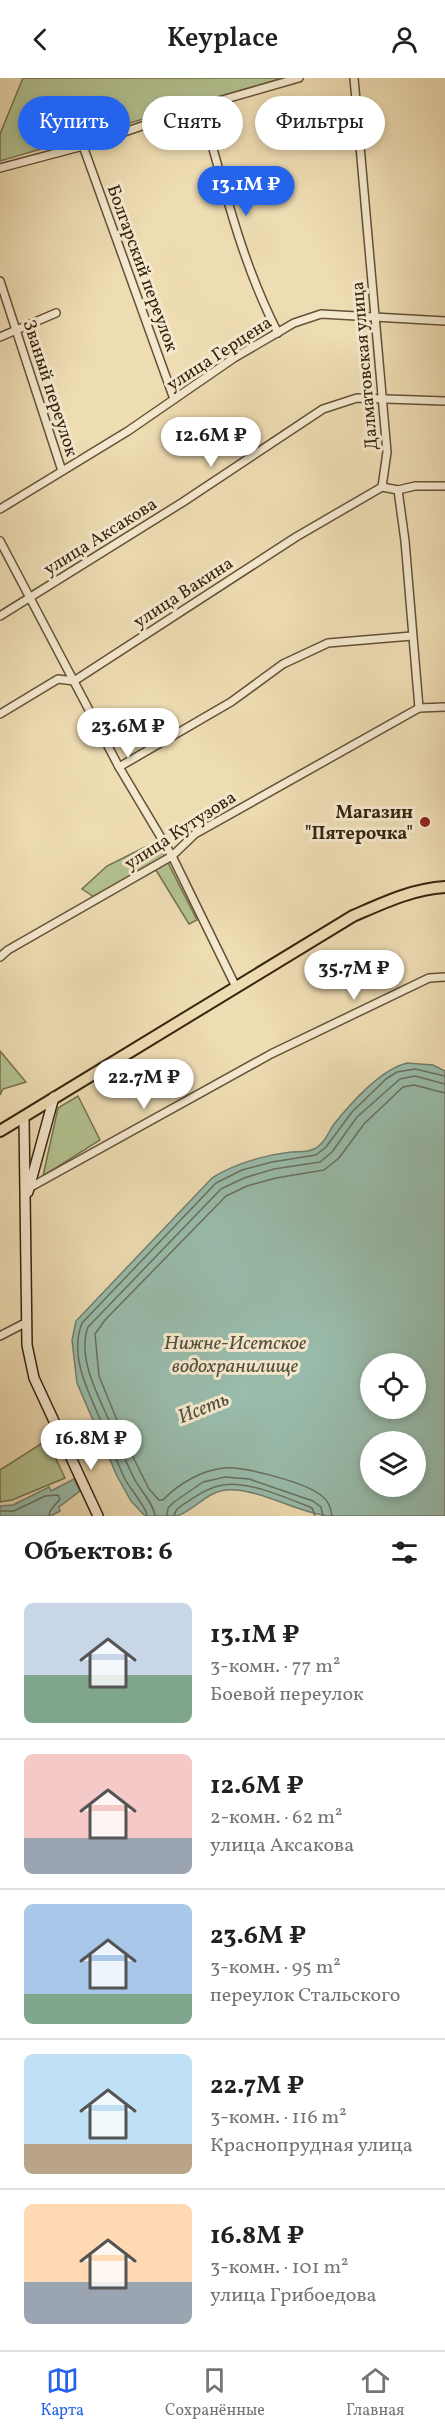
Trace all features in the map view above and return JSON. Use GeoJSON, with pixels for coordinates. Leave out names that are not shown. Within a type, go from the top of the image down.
{"type":"FeatureCollection","features":[{"type":"Feature","properties":{"kind":"main road"},"geometry":{"type":"LineString","coordinates":[[0,1131],[353,916],[394,898],[445,887]]}},
{"type":"Feature","properties":{"kind":"main road"},"geometry":{"type":"LineString","coordinates":[[25,1203],[54,1097]]}},
{"type":"Feature","properties":{"kind":"main road"},"geometry":{"type":"LineString","coordinates":[[24,1118],[27,1345],[34,1378],[98,1516]]}},
{"type":"Feature","properties":{"kind":"street"},"geometry":{"type":"LineString","coordinates":[[236,96],[299,78]]}},
{"type":"Feature","properties":{"kind":"street","name":"Далматовская улица"},"geometry":{"type":"LineString","coordinates":[[354,78],[387,452],[382,487]]}},
{"type":"Feature","properties":{"kind":"street"},"geometry":{"type":"LineString","coordinates":[[0,168],[68,150]]}},
{"type":"Feature","properties":{"kind":"street","name":"Болгарский переулок"},"geometry":{"type":"LineString","coordinates":[[84,150],[174,399]]}},
{"type":"Feature","properties":{"kind":"street"},"geometry":{"type":"LineString","coordinates":[[214,150],[239,236],[264,305],[278,333]]}},
{"type":"Feature","properties":{"kind":"street","name":"Званый переулок"},"geometry":{"type":"LineString","coordinates":[[0,280],[62,471]]}},
{"type":"Feature","properties":{"kind":"street"},"geometry":{"type":"LineString","coordinates":[[0,337],[56,313]]}},
{"type":"Feature","properties":{"kind":"street","name":"улица Герцена"},"geometry":{"type":"LineString","coordinates":[[0,508],[128,431],[234,358],[294,323],[321,314],[445,321]]}},
{"type":"Feature","properties":{"kind":"street","name":"улица Аксакова"},"geometry":{"type":"LineString","coordinates":[[0,616],[183,502],[323,409],[357,398],[445,401]]}},
{"type":"Feature","properties":{"kind":"street"},"geometry":{"type":"LineString","coordinates":[[382,487],[398,490],[415,486],[445,486]]}},
{"type":"Feature","properties":{"kind":"street","name":"улица Вакина"},"geometry":{"type":"LineString","coordinates":[[0,714],[58,680],[74,681],[296,537],[382,487]]}},
{"type":"Feature","properties":{"kind":"street"},"geometry":{"type":"LineString","coordinates":[[398,490],[405,541],[419,708]]}},
{"type":"Feature","properties":{"kind":"street"},"geometry":{"type":"LineString","coordinates":[[0,541],[118,767],[172,856],[236,987]]}},
{"type":"Feature","properties":{"kind":"street"},"geometry":{"type":"LineString","coordinates":[[118,767],[231,702],[283,664],[328,643],[412,636]]}},
{"type":"Feature","properties":{"kind":"street","name":"улица Кутузова"},"geometry":{"type":"LineString","coordinates":[[0,957],[18,944],[172,856],[195,834],[419,708],[445,707]]}},
{"type":"Feature","properties":{"kind":"street"},"geometry":{"type":"LineString","coordinates":[[29,1188],[271,1054],[429,978],[445,977]]}},
{"type":"Feature","properties":{"kind":"street"},"geometry":{"type":"LineString","coordinates":[[0,1336],[27,1323]]}},
{"type":"Feature","properties":{"kind":"green space"},"geometry":{"type":"Polygon","coordinates":[[[23,78],[283,78],[222,96],[142,96],[142,119],[130,123],[130,96],[18,96],[18,150],[38,150],[0,161],[0,134],[23,78]]]}},
{"type":"Feature","properties":{"kind":"green space"},"geometry":{"type":"Polygon","coordinates":[[[155,842],[163,853],[197,920],[189,924],[156,870],[94,897],[82,889],[107,866],[155,842]]]}},
{"type":"Feature","properties":{"kind":"green space"},"geometry":{"type":"Polygon","coordinates":[[[0,1051],[26,1082],[3,1089],[0,1095],[0,1051]]]}},
{"type":"Feature","properties":{"kind":"green space"},"geometry":{"type":"Polygon","coordinates":[[[78,1096],[100,1140],[43,1176],[58,1108],[78,1096]]]}},
{"type":"Feature","properties":{"kind":"green space"},"geometry":{"type":"Polygon","coordinates":[[[47,1440],[65,1478],[12,1500],[0,1502],[0,1470],[47,1440]]]}},
{"type":"Feature","properties":{"kind":"water","name":"Нижне-Исетское водохранилище"},"geometry":{"type":"Polygon","coordinates":[[[407,1063],[433,1065],[445,1071],[445,1516],[328,1516],[302,1510],[250,1492],[225,1490],[212,1494],[177,1516],[145,1516],[131,1501],[117,1476],[77,1383],[72,1340],[76,1321],[212,1178],[230,1168],[260,1158],[281,1153],[308,1151],[317,1147],[358,1097],[387,1072],[407,1063]]]}},
{"type":"Feature","properties":{"kind":"water"},"geometry":{"type":"Polygon","coordinates":[[[74,1479],[80,1491],[59,1507],[60,1511],[51,1516],[0,1516],[0,1506],[13,1505],[49,1487],[51,1491],[74,1479]]]}},
{"type":"Feature","properties":{"kind":"place","name":"Магазин \"Пятерочка\""},"geometry":{"type":"Point","coordinates":[425,822]}},
{"type":"Feature","properties":{"kind":"water label","name":"Исеть"},"geometry":{"type":"Point","coordinates":[203,1407]}}]}
